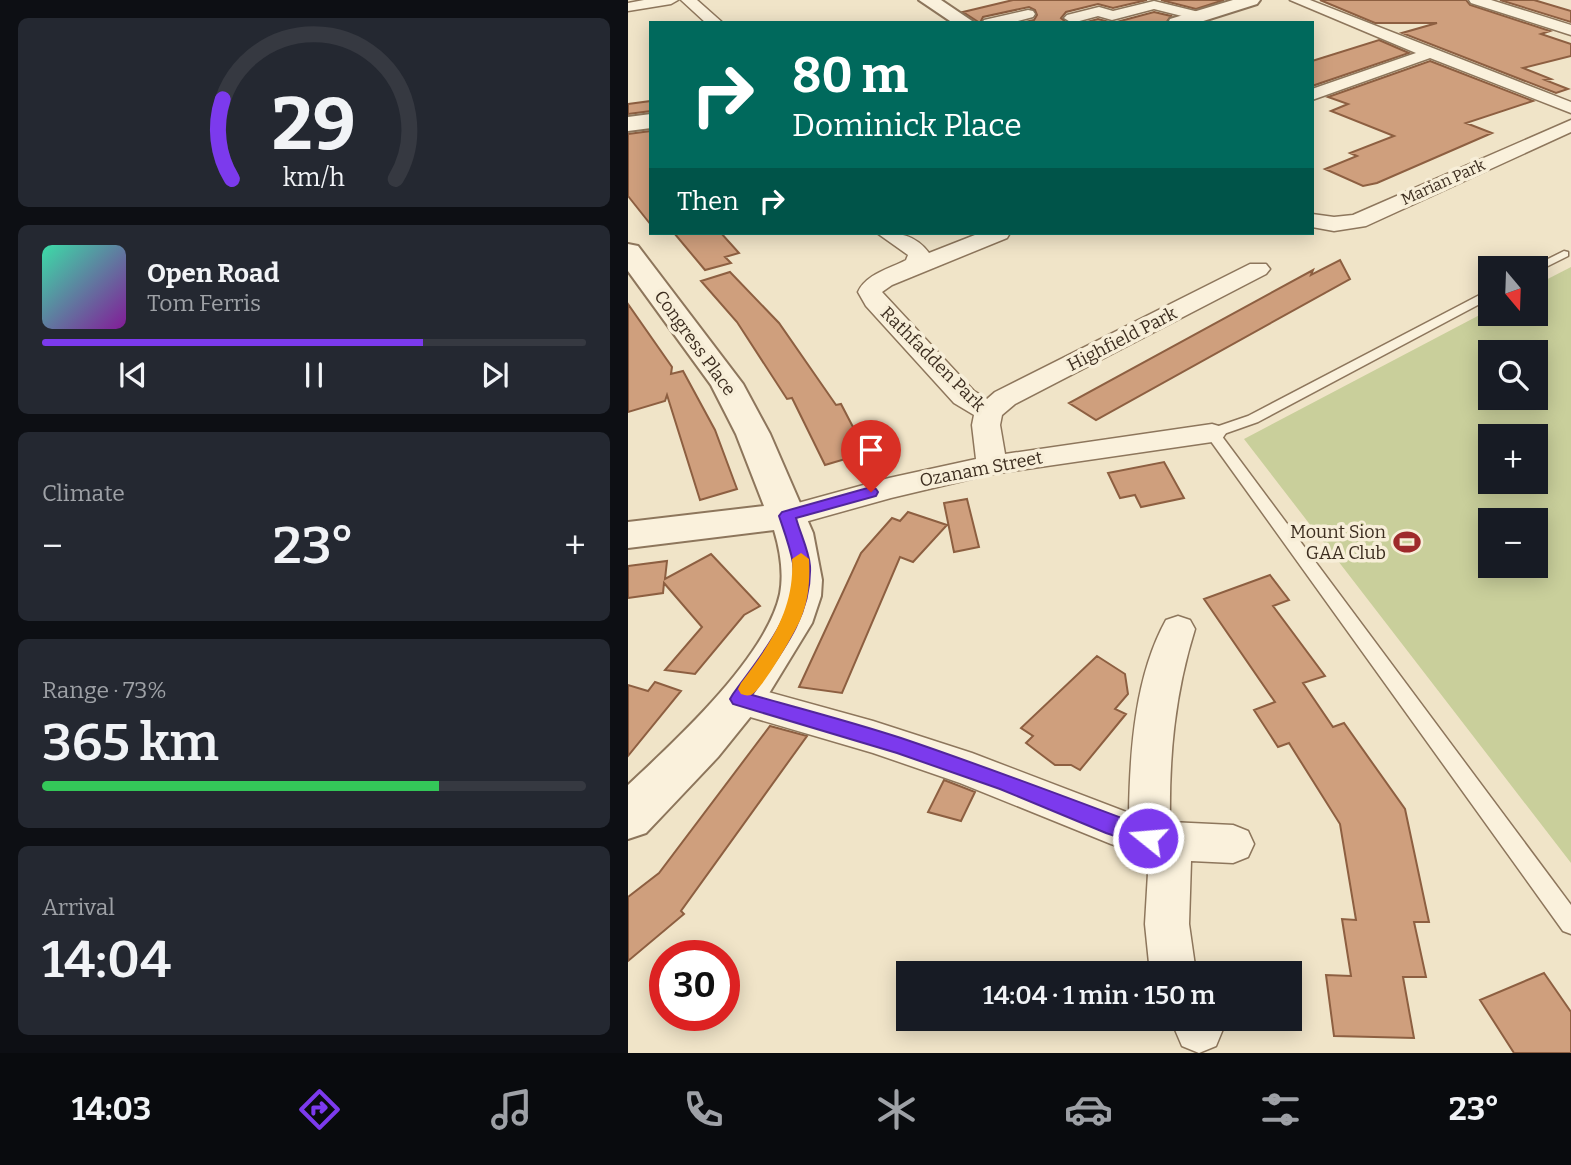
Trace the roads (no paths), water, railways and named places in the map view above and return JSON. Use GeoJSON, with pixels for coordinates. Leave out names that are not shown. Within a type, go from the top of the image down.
{"type":"FeatureCollection","features":[{"type":"Feature","properties":{"kind":"street"},"geometry":{"type":"LineString","coordinates":[[628,7],[671,0]]}},
{"type":"Feature","properties":{"kind":"street"},"geometry":{"type":"LineString","coordinates":[[688,0],[714,21]]}},
{"type":"Feature","properties":{"kind":"street"},"geometry":{"type":"LineString","coordinates":[[928,0],[963,21]]}},
{"type":"Feature","properties":{"kind":"street"},"geometry":{"type":"LineString","coordinates":[[1183,21],[1251,0]]}},
{"type":"Feature","properties":{"kind":"street"},"geometry":{"type":"LineString","coordinates":[[1297,0],[1571,108]]}},
{"type":"Feature","properties":{"kind":"street"},"geometry":{"type":"LineString","coordinates":[[1476,0],[1571,30]]}},
{"type":"Feature","properties":{"kind":"street"},"geometry":{"type":"LineString","coordinates":[[1072,18],[1099,11],[1112,16],[1154,5],[1198,16]]}},
{"type":"Feature","properties":{"kind":"street"},"geometry":{"type":"LineString","coordinates":[[998,21],[1028,14]]}},
{"type":"Feature","properties":{"kind":"street"},"geometry":{"type":"LineString","coordinates":[[1314,94],[1430,52]]}},
{"type":"Feature","properties":{"kind":"street"},"geometry":{"type":"LineString","coordinates":[[628,124],[649,121]]}},
{"type":"Feature","properties":{"kind":"street","name":"Marian Park"},"geometry":{"type":"LineString","coordinates":[[1314,220],[1334,224],[1358,221],[1571,125]]}},
{"type":"Feature","properties":{"kind":"street","name":"Rathfadden Park"},"geometry":{"type":"LineString","coordinates":[[899,274],[916,264],[919,256],[903,235]]}},
{"type":"Feature","properties":{"kind":"street","name":"Rathfadden Park"},"geometry":{"type":"LineString","coordinates":[[992,465],[987,435],[988,412],[964,397],[872,298],[870,292],[873,285],[995,235]]}},
{"type":"Feature","properties":{"kind":"street","name":"Congress Place"},"geometry":{"type":"LineString","coordinates":[[628,252],[727,384],[753,434],[787,516],[801,564],[799,598],[784,636],[739,699],[628,817]]}},
{"type":"Feature","properties":{"kind":"street","name":"Highfield Park"},"geometry":{"type":"LineString","coordinates":[[988,412],[1005,398],[1258,269]]}},
{"type":"Feature","properties":{"kind":"street","name":"Ozanam Street"},"geometry":{"type":"LineString","coordinates":[[628,535],[787,516],[889,488],[992,465],[1212,433]]}},
{"type":"Feature","properties":{"kind":"street"},"geometry":{"type":"LineString","coordinates":[[1170,961],[1152,722],[1163,672],[1178,629]]}},
{"type":"Feature","properties":{"kind":"street"},"geometry":{"type":"LineString","coordinates":[[739,699],[910,749],[1160,839],[1233,844]]}},
{"type":"Feature","properties":{"kind":"lane"},"geometry":{"type":"LineString","coordinates":[[1548,262],[1564,254]]}},
{"type":"Feature","properties":{"kind":"lane"},"geometry":{"type":"LineString","coordinates":[[1478,300],[1253,419],[1212,433],[1571,923]]}},
{"type":"Feature","properties":{"kind":"place","name":"Mount Sion GAA Club"},"geometry":{"type":"Point","coordinates":[1407,542]}}]}
